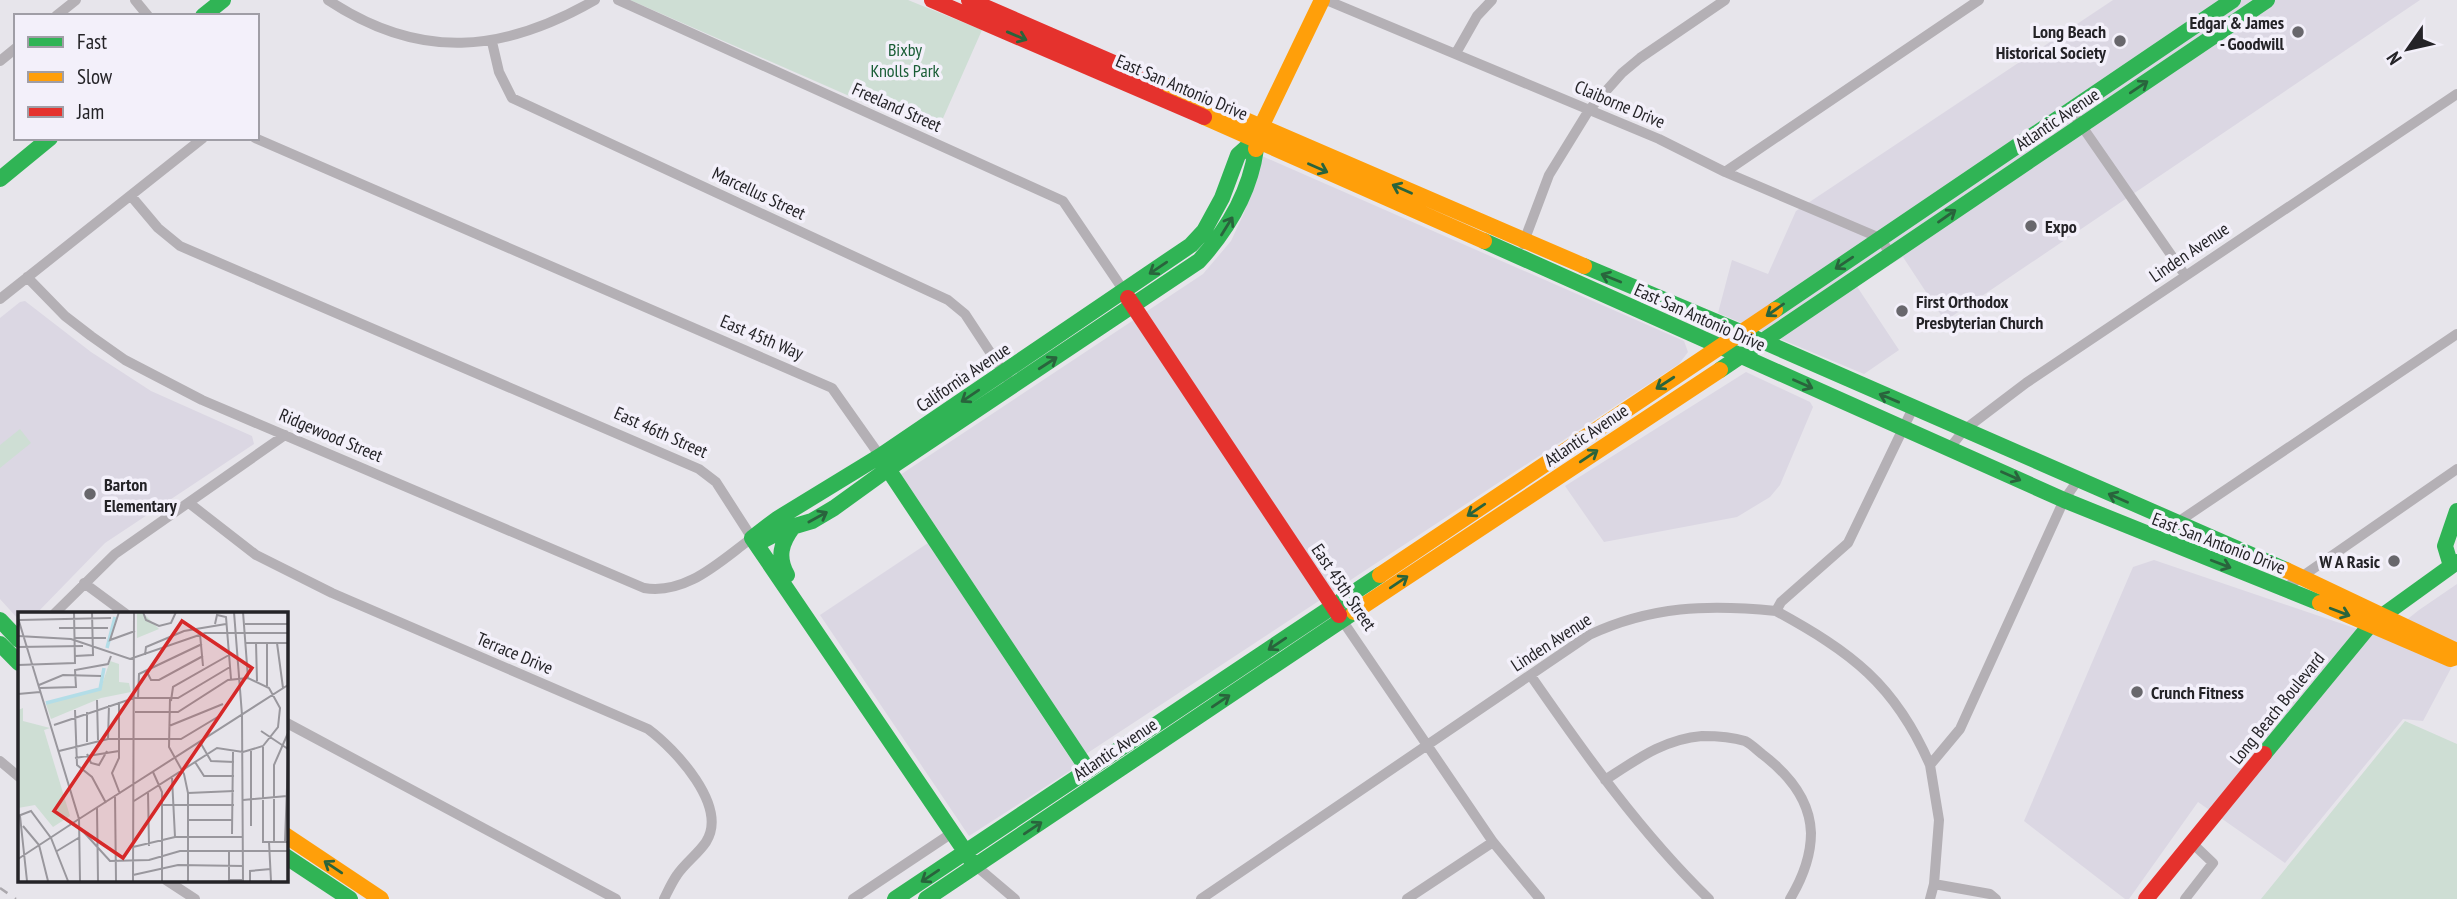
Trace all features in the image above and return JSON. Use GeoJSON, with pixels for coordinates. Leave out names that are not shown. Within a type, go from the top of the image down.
{"type":"FeatureCollection","features":[{"type":"Feature","properties":{"kind":"main road"},"geometry":{"type":"LineString","coordinates":[[206,14],[223,0]]}},
{"type":"Feature","properties":{"kind":"main road","name":"East San Antonio Drive"},"geometry":{"type":"LineString","coordinates":[[932,0],[976,6],[1258,133],[1517,258],[1722,346],[2064,500],[2284,589],[2376,619],[2457,651]]}},
{"type":"Feature","properties":{"kind":"main road","name":"California Avenue"},"geometry":{"type":"LineString","coordinates":[[1009,380],[1124,291],[1177,256],[1204,231],[1222,198],[1238,155],[1258,133],[1324,0]]}},
{"type":"Feature","properties":{"kind":"main road","name":"Atlantic Avenue"},"geometry":{"type":"LineString","coordinates":[[926,899],[1722,346],[2234,0]]}},
{"type":"Feature","properties":{"kind":"main road","name":"Atlantic Avenue"},"geometry":{"type":"LineString","coordinates":[[895,899],[1088,770],[1741,356],[2267,0]]}},
{"type":"Feature","properties":{"kind":"main road","name":"California Avenue"},"geometry":{"type":"LineString","coordinates":[[754,541],[777,519],[884,463],[1009,380],[1133,306],[1199,261],[1215,245],[1237,210],[1254,162],[1258,133]]}},
{"type":"Feature","properties":{"kind":"main road","name":"East San Antonio Drive"},"geometry":{"type":"LineString","coordinates":[[1258,133],[1525,240],[1762,341],[2175,524],[2302,577],[2450,659],[2457,657]]}},
{"type":"Feature","properties":{"kind":"main road"},"geometry":{"type":"LineString","coordinates":[[0,178],[48,140]]}},
{"type":"Feature","properties":{"kind":"main road","name":"East 45th Street"},"geometry":{"type":"LineString","coordinates":[[1124,291],[1338,613]]}},
{"type":"Feature","properties":{"kind":"main road","name":"California Avenue"},"geometry":{"type":"LineString","coordinates":[[754,541],[812,521],[834,508],[884,463]]}},
{"type":"Feature","properties":{"kind":"main road","name":"East 45th Way"},"geometry":{"type":"LineString","coordinates":[[884,463],[1088,770]]}},
{"type":"Feature","properties":{"kind":"main road"},"geometry":{"type":"LineString","coordinates":[[2454,564],[2445,546],[2457,511]]}},
{"type":"Feature","properties":{"kind":"main road"},"geometry":{"type":"LineString","coordinates":[[791,594],[792,584],[781,567],[779,555],[784,540],[793,527]]}},
{"type":"Feature","properties":{"kind":"main road","name":"East 46th Street"},"geometry":{"type":"LineString","coordinates":[[754,541],[976,866]]}},
{"type":"Feature","properties":{"kind":"main road","name":"Long Beach Boulevard"},"geometry":{"type":"LineString","coordinates":[[2146,899],[2376,619],[2454,564]]}},
{"type":"Feature","properties":{"kind":"main road"},"geometry":{"type":"LineString","coordinates":[[0,620],[18,639]]}},
{"type":"Feature","properties":{"kind":"main road"},"geometry":{"type":"LineString","coordinates":[[0,645],[17,657]]}},
{"type":"Feature","properties":{"kind":"main road"},"geometry":{"type":"LineString","coordinates":[[287,836],[381,899]]}},
{"type":"Feature","properties":{"kind":"main road"},"geometry":{"type":"LineString","coordinates":[[287,857],[350,899]]}},
{"type":"Feature","properties":{"kind":"street"},"geometry":{"type":"LineString","coordinates":[[58,14],[76,0]]}},
{"type":"Feature","properties":{"kind":"street"},"geometry":{"type":"LineString","coordinates":[[135,0],[146,14]]}},
{"type":"Feature","properties":{"kind":"street"},"geometry":{"type":"LineString","coordinates":[[328,0],[358,18],[415,38],[451,43],[492,42],[525,33],[563,19],[596,0]]}},
{"type":"Feature","properties":{"kind":"street","name":"Freeland Street"},"geometry":{"type":"LineString","coordinates":[[618,0],[1063,201],[1124,291]]}},
{"type":"Feature","properties":{"kind":"street","name":"Claiborne Drive"},"geometry":{"type":"LineString","coordinates":[[1324,0],[1659,139],[1725,172],[1880,238]]}},
{"type":"Feature","properties":{"kind":"street"},"geometry":{"type":"LineString","coordinates":[[1456,53],[1477,16],[1492,0]]}},
{"type":"Feature","properties":{"kind":"street"},"geometry":{"type":"LineString","coordinates":[[1517,258],[1549,176],[1589,110],[1622,73],[1640,58],[1725,0]]}},
{"type":"Feature","properties":{"kind":"street"},"geometry":{"type":"LineString","coordinates":[[1725,172],[1979,0]]}},
{"type":"Feature","properties":{"kind":"street","name":"Marcellus Street"},"geometry":{"type":"LineString","coordinates":[[492,42],[499,72],[512,98],[948,300],[965,314],[1009,380]]}},
{"type":"Feature","properties":{"kind":"street"},"geometry":{"type":"LineString","coordinates":[[0,61],[14,50]]}},
{"type":"Feature","properties":{"kind":"street","name":"Linden Avenue"},"geometry":{"type":"LineString","coordinates":[[1949,449],[1964,430],[2026,383],[2457,94]]}},
{"type":"Feature","properties":{"kind":"street"},"geometry":{"type":"LineString","coordinates":[[2070,109],[2185,275]]}},
{"type":"Feature","properties":{"kind":"street"},"geometry":{"type":"LineString","coordinates":[[0,299],[201,140]]}},
{"type":"Feature","properties":{"kind":"street","name":"East 45th Way"},"geometry":{"type":"LineString","coordinates":[[259,140],[832,388],[884,463]]}},
{"type":"Feature","properties":{"kind":"street","name":"East 46th Street"},"geometry":{"type":"LineString","coordinates":[[131,196],[158,228],[180,246],[699,468],[716,482],[754,541]]}},
{"type":"Feature","properties":{"kind":"street"},"geometry":{"type":"LineString","coordinates":[[1880,238],[1891,255]]}},
{"type":"Feature","properties":{"kind":"street","name":"Ridgewood Street"},"geometry":{"type":"LineString","coordinates":[[27,277],[65,316],[125,360],[202,400],[644,588]]}},
{"type":"Feature","properties":{"kind":"street"},"geometry":{"type":"LineString","coordinates":[[2166,543],[2175,524],[2457,334]]}},
{"type":"Feature","properties":{"kind":"street"},"geometry":{"type":"LineString","coordinates":[[1913,408],[1848,543],[1781,602],[1776,611],[1823,637],[1871,675],[1901,709],[1917,737],[1930,765],[1939,820],[1934,884],[1930,899]]}},
{"type":"Feature","properties":{"kind":"street"},"geometry":{"type":"LineString","coordinates":[[56,612],[115,554],[285,435]]}},
{"type":"Feature","properties":{"kind":"street"},"geometry":{"type":"LineString","coordinates":[[2284,589],[2457,469]]}},
{"type":"Feature","properties":{"kind":"street"},"geometry":{"type":"LineString","coordinates":[[1930,765],[1959,729],[2064,500],[2078,480]]}},
{"type":"Feature","properties":{"kind":"street","name":"Terrace Drive"},"geometry":{"type":"LineString","coordinates":[[189,503],[256,555],[344,598],[648,729],[668,743],[709,803],[713,825],[706,841],[676,876],[664,899]]}},
{"type":"Feature","properties":{"kind":"street","name":"California Avenue"},"geometry":{"type":"LineString","coordinates":[[644,588],[658,590],[685,585],[754,541]]}},
{"type":"Feature","properties":{"kind":"street"},"geometry":{"type":"LineString","coordinates":[[85,583],[123,612]]}},
{"type":"Feature","properties":{"kind":"street","name":"Linden Avenue"},"geometry":{"type":"LineString","coordinates":[[1201,899],[1589,635],[1618,622],[1654,612],[1708,606],[1776,611]]}},
{"type":"Feature","properties":{"kind":"street","name":"East 45th Street"},"geometry":{"type":"LineString","coordinates":[[1338,613],[1493,842],[1540,899]]}},
{"type":"Feature","properties":{"kind":"street"},"geometry":{"type":"LineString","coordinates":[[1531,676],[1605,780],[1657,844],[1709,899]]}},
{"type":"Feature","properties":{"kind":"street"},"geometry":{"type":"LineString","coordinates":[[287,723],[616,899]]}},
{"type":"Feature","properties":{"kind":"street"},"geometry":{"type":"LineString","coordinates":[[1605,780],[1651,751],[1676,740],[1713,737],[1746,742],[1780,767],[1801,796],[1811,831],[1809,857],[1790,899]]}},
{"type":"Feature","properties":{"kind":"street"},"geometry":{"type":"LineString","coordinates":[[0,761],[18,776]]}},
{"type":"Feature","properties":{"kind":"street"},"geometry":{"type":"LineString","coordinates":[[853,899],[952,832]]}},
{"type":"Feature","properties":{"kind":"street"},"geometry":{"type":"LineString","coordinates":[[1407,899],[1493,842]]}},
{"type":"Feature","properties":{"kind":"street"},"geometry":{"type":"LineString","coordinates":[[2185,899],[2213,863],[2191,842]]}},
{"type":"Feature","properties":{"kind":"street","name":"East 46th Street"},"geometry":{"type":"LineString","coordinates":[[976,866],[1015,899]]}},
{"type":"Feature","properties":{"kind":"street"},"geometry":{"type":"LineString","coordinates":[[168,881],[195,899]]}},
{"type":"Feature","properties":{"kind":"street"},"geometry":{"type":"LineString","coordinates":[[1934,884],[1990,894],[1996,899]]}},
{"type":"Feature","properties":{"kind":"shaded area"},"geometry":{"type":"Polygon","coordinates":[[[2113,0],[2420,0],[1945,321],[1903,257],[1856,285],[1899,350],[1864,374],[1718,313],[1732,260],[1768,274],[1796,211],[2113,0]]]}},
{"type":"Feature","properties":{"kind":"shaded area"},"geometry":{"type":"Polygon","coordinates":[[[1262,156],[1684,341],[1688,352],[1679,364],[1086,754],[900,475],[1203,274],[1231,241],[1244,213],[1262,156]]]}},
{"type":"Feature","properties":{"kind":"shaded area","name":"Barton Elementary"},"geometry":{"type":"Polygon","coordinates":[[[25,301],[91,352],[151,391],[252,436],[254,444],[105,543],[38,612],[18,612],[18,619],[0,599],[0,318],[25,301]]]}},
{"type":"Feature","properties":{"kind":"shaded area"},"geometry":{"type":"Polygon","coordinates":[[[1746,372],[1810,402],[1813,407],[1780,485],[1770,497],[1737,517],[1604,542],[1565,486],[1746,372]]]}},
{"type":"Feature","properties":{"kind":"shaded area"},"geometry":{"type":"Polygon","coordinates":[[[928,543],[1076,767],[969,836],[820,615],[928,543]]]}},
{"type":"Feature","properties":{"kind":"shaded area"},"geometry":{"type":"Polygon","coordinates":[[[2154,560],[2384,638],[2457,584],[2457,657],[2423,721],[2403,719],[2285,863],[2198,802],[2129,899],[2125,899],[2024,821],[2133,567],[2154,560]]]}},
{"type":"Feature","properties":{"kind":"green space","name":"Bixby Knolls Park"},"geometry":{"type":"Polygon","coordinates":[[[630,0],[908,0],[982,30],[936,134],[630,0]]]}},
{"type":"Feature","properties":{"kind":"green space"},"geometry":{"type":"Polygon","coordinates":[[[20,429],[31,443],[0,468],[0,445],[20,429]]]}},
{"type":"Feature","properties":{"kind":"green space"},"geometry":{"type":"Polygon","coordinates":[[[2405,721],[2457,744],[2457,899],[2261,899],[2405,721]]]}},
{"type":"Feature","properties":{"kind":"railway"},"geometry":{"type":"LineString","coordinates":[[0,888],[16,899]]}},
{"type":"Feature","properties":{"kind":"traffic: fast"},"geometry":{"type":"LineString","coordinates":[[206,14],[223,0]]}},
{"type":"Feature","properties":{"kind":"traffic: fast"},"geometry":{"type":"LineString","coordinates":[[1775,310],[2233,0]]}},
{"type":"Feature","properties":{"kind":"traffic: fast"},"geometry":{"type":"LineString","coordinates":[[1720,370],[2267,0]]}},
{"type":"Feature","properties":{"kind":"traffic: fast"},"geometry":{"type":"LineString","coordinates":[[971,860],[752,538],[777,519],[880,456],[1191,245],[1204,231],[1222,198],[1238,155],[1256,139]]}},
{"type":"Feature","properties":{"kind":"traffic: fast"},"geometry":{"type":"LineString","coordinates":[[0,179],[48,140]]}},
{"type":"Feature","properties":{"kind":"traffic: fast"},"geometry":{"type":"LineString","coordinates":[[762,541],[785,529],[812,521],[834,508],[1199,261],[1236,209],[1249,180],[1256,149]]}},
{"type":"Feature","properties":{"kind":"traffic: fast"},"geometry":{"type":"LineString","coordinates":[[1484,241],[2064,500],[2320,603]]}},
{"type":"Feature","properties":{"kind":"traffic: fast"},"geometry":{"type":"LineString","coordinates":[[1584,266],[2286,570]]}},
{"type":"Feature","properties":{"kind":"traffic: fast"},"geometry":{"type":"LineString","coordinates":[[882,460],[1088,770]]}},
{"type":"Feature","properties":{"kind":"traffic: fast"},"geometry":{"type":"LineString","coordinates":[[2451,566],[2445,546],[2457,511]]}},
{"type":"Feature","properties":{"kind":"traffic: fast"},"geometry":{"type":"LineString","coordinates":[[787,575],[781,556],[793,527]]}},
{"type":"Feature","properties":{"kind":"traffic: fast"},"geometry":{"type":"LineString","coordinates":[[2264,754],[2371,624],[2457,562]]}},
{"type":"Feature","properties":{"kind":"traffic: fast"},"geometry":{"type":"LineString","coordinates":[[895,899],[1380,575]]}},
{"type":"Feature","properties":{"kind":"traffic: fast"},"geometry":{"type":"LineString","coordinates":[[926,899],[1354,612]]}},
{"type":"Feature","properties":{"kind":"traffic: fast"},"geometry":{"type":"LineString","coordinates":[[0,620],[18,639]]}},
{"type":"Feature","properties":{"kind":"traffic: fast"},"geometry":{"type":"LineString","coordinates":[[0,644],[18,662]]}},
{"type":"Feature","properties":{"kind":"traffic: fast"},"geometry":{"type":"LineString","coordinates":[[287,857],[350,899]]}},
{"type":"Feature","properties":{"kind":"traffic: slow"},"geometry":{"type":"LineString","coordinates":[[1256,149],[1261,127],[1322,0]]}},
{"type":"Feature","properties":{"kind":"traffic: slow"},"geometry":{"type":"LineString","coordinates":[[1160,83],[1584,266]]}},
{"type":"Feature","properties":{"kind":"traffic: slow"},"geometry":{"type":"LineString","coordinates":[[1204,117],[1484,241]]}},
{"type":"Feature","properties":{"kind":"traffic: slow"},"geometry":{"type":"LineString","coordinates":[[1380,575],[1775,310]]}},
{"type":"Feature","properties":{"kind":"traffic: slow"},"geometry":{"type":"LineString","coordinates":[[1354,612],[1720,370]]}},
{"type":"Feature","properties":{"kind":"traffic: slow"},"geometry":{"type":"LineString","coordinates":[[2286,570],[2457,651]]}},
{"type":"Feature","properties":{"kind":"traffic: slow"},"geometry":{"type":"LineString","coordinates":[[2320,603],[2450,659],[2457,657]]}},
{"type":"Feature","properties":{"kind":"traffic: slow"},"geometry":{"type":"LineString","coordinates":[[287,836],[381,899]]}},
{"type":"Feature","properties":{"kind":"traffic: jam"},"geometry":{"type":"LineString","coordinates":[[932,0],[1204,117]]}},
{"type":"Feature","properties":{"kind":"traffic: jam"},"geometry":{"type":"LineString","coordinates":[[969,0],[1160,83]]}},
{"type":"Feature","properties":{"kind":"traffic: jam"},"geometry":{"type":"LineString","coordinates":[[1128,298],[1339,615]]}},
{"type":"Feature","properties":{"kind":"traffic: jam"},"geometry":{"type":"LineString","coordinates":[[2146,899],[2264,754]]}},
{"type":"Feature","properties":{"kind":"place","name":"Edgar & James - Goodwill"},"geometry":{"type":"Point","coordinates":[2298,32]}},
{"type":"Feature","properties":{"kind":"place","name":"Long Beach Historical Society"},"geometry":{"type":"Point","coordinates":[2120,41]}},
{"type":"Feature","properties":{"kind":"place","name":"Expo"},"geometry":{"type":"Point","coordinates":[2031,226]}},
{"type":"Feature","properties":{"kind":"place","name":"First Orthodox Presbyterian Church"},"geometry":{"type":"Point","coordinates":[1902,311]}},
{"type":"Feature","properties":{"kind":"place","name":"Barton Elementary"},"geometry":{"type":"Point","coordinates":[90,494]}},
{"type":"Feature","properties":{"kind":"place","name":"W A Rasic"},"geometry":{"type":"Point","coordinates":[2394,561]}},
{"type":"Feature","properties":{"kind":"place","name":"Crunch Fitness"},"geometry":{"type":"Point","coordinates":[2137,692]}}]}
